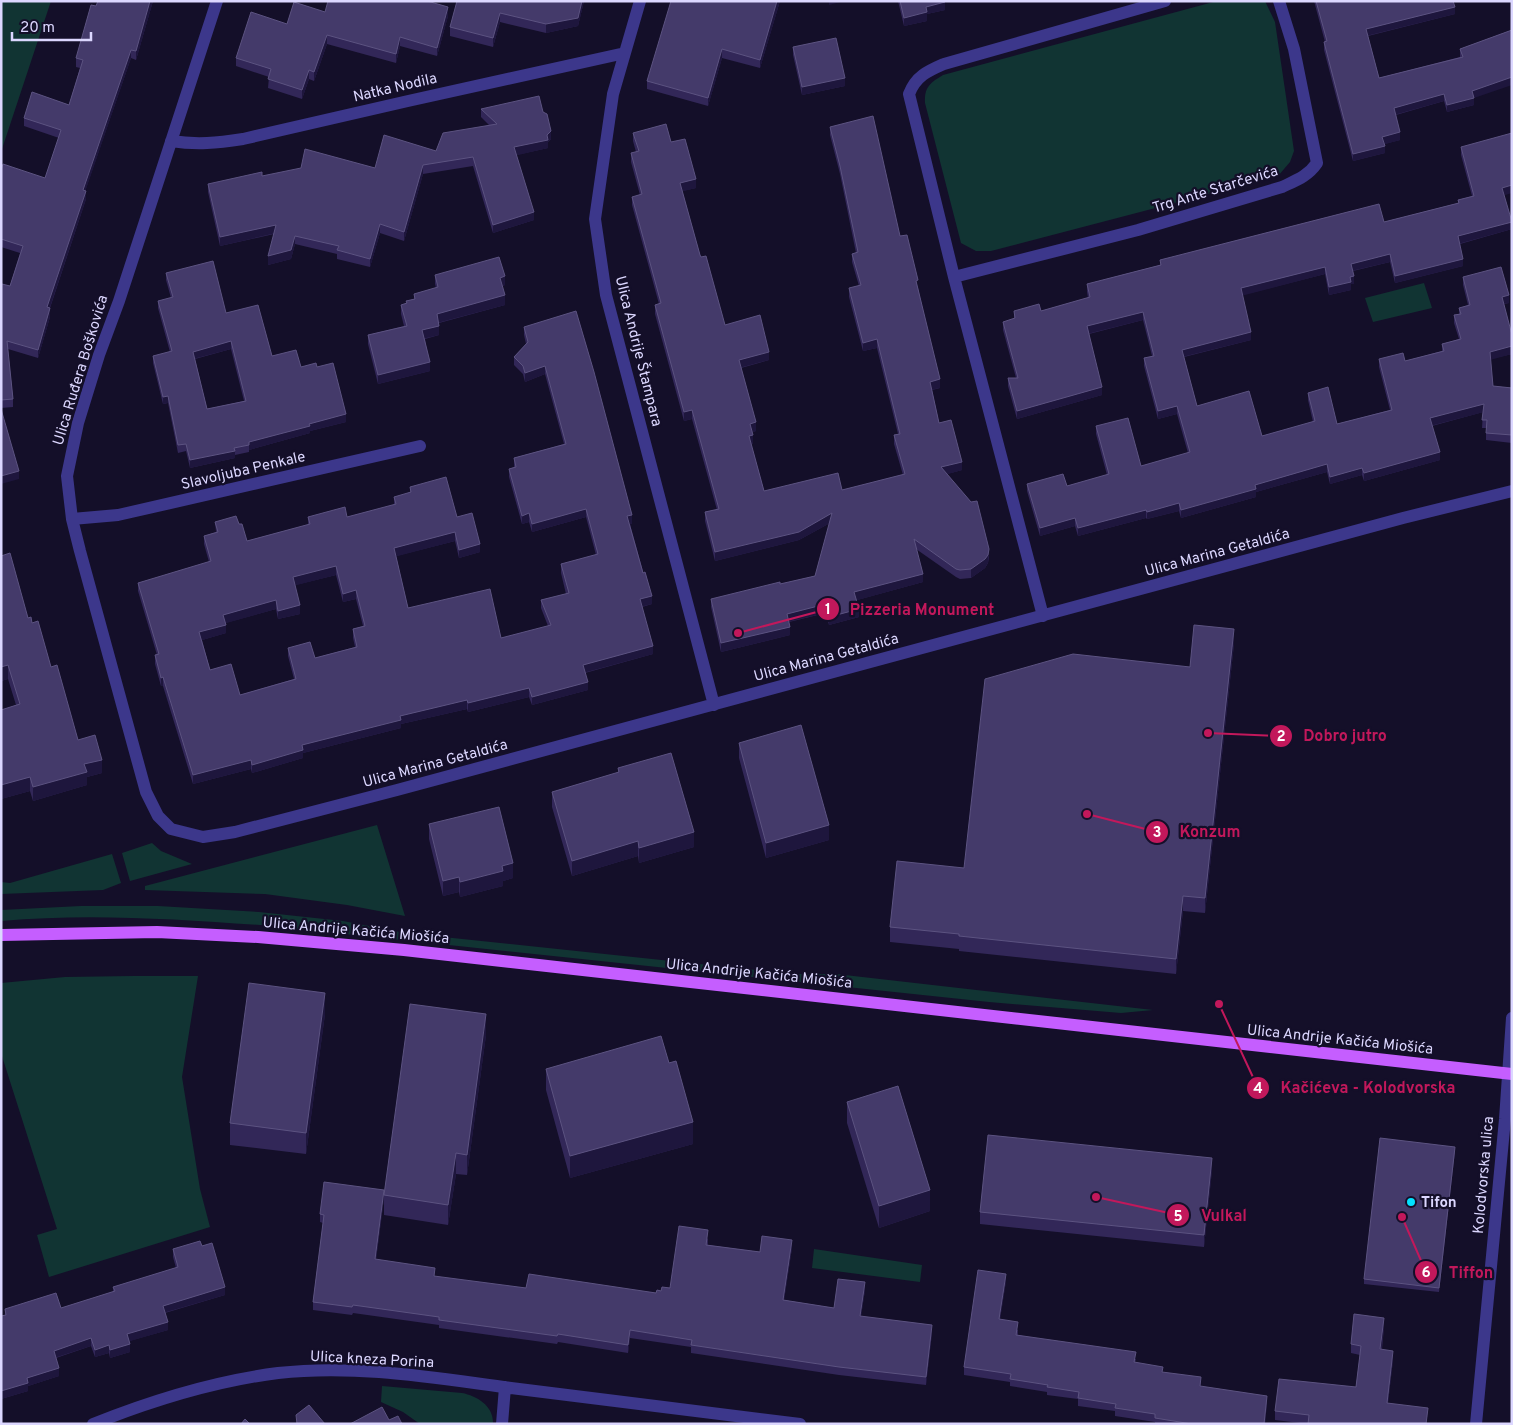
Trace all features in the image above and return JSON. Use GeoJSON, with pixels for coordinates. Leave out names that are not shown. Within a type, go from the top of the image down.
{"type":"FeatureCollection","features":[{"type":"Feature","properties":{"kind":"main road","name":"Ulica Andrije Kačića Miošića"},"geometry":{"type":"LineString","coordinates":[[1,936],[157,932],[258,937],[404,950],[1510,1074]]}},
{"type":"Feature","properties":{"kind":"street","name":"Ulica Ruđera Boškovića"},"geometry":{"type":"LineString","coordinates":[[177,832],[171,830],[158,816],[146,792],[72,519],[67,476],[78,423],[99,355],[217,1]]}},
{"type":"Feature","properties":{"kind":"street","name":"Ulica Andrije Štampara"},"geometry":{"type":"LineString","coordinates":[[640,1],[612,94],[595,219],[606,295],[714,705]]}},
{"type":"Feature","properties":{"kind":"street"},"geometry":{"type":"LineString","coordinates":[[1043,616],[954,276],[909,94],[912,85],[923,73],[944,64],[1165,1]]}},
{"type":"Feature","properties":{"kind":"street","name":"Trg Ante Starčevića"},"geometry":{"type":"LineString","coordinates":[[954,276],[1138,230],[1282,187],[1312,171],[1317,163],[1294,49],[1279,1]]}},
{"type":"Feature","properties":{"kind":"street","name":"Natka Nodila"},"geometry":{"type":"LineString","coordinates":[[171,141],[192,144],[243,139],[625,53]]}},
{"type":"Feature","properties":{"kind":"street","name":"Slavoljuba Penkale"},"geometry":{"type":"LineString","coordinates":[[72,519],[118,515],[420,446]]}},
{"type":"Feature","properties":{"kind":"street","name":"Ulica Marina Getaldića"},"geometry":{"type":"LineString","coordinates":[[177,832],[203,837],[235,832],[714,705],[1403,518],[1512,491]]}},
{"type":"Feature","properties":{"kind":"street","name":"Kolodvorska ulica"},"geometry":{"type":"LineString","coordinates":[[1476,1424],[1510,1074],[1512,1018]]}},
{"type":"Feature","properties":{"kind":"street","name":"Ulica kneza Porina"},"geometry":{"type":"LineString","coordinates":[[93,1424],[139,1406],[198,1389],[235,1380],[279,1373],[310,1371],[355,1371],[426,1377],[800,1424]]}},
{"type":"Feature","properties":{"kind":"street"},"geometry":{"type":"LineString","coordinates":[[502,1424],[505,1387]]}},
{"type":"Feature","properties":{"kind":"green space"},"geometry":{"type":"Polygon","coordinates":[[[1,1],[51,1],[1,152],[1,1]]]}},
{"type":"Feature","properties":{"kind":"green space"},"geometry":{"type":"Polygon","coordinates":[[[1217,1],[1265,1],[1275,22],[1294,151],[1290,162],[1278,176],[991,251],[976,251],[961,243],[925,103],[927,89],[931,83],[943,75],[1217,1]]]}},
{"type":"Feature","properties":{"kind":"green space"},"geometry":{"type":"Polygon","coordinates":[[[1424,283],[1432,308],[1373,322],[1365,298],[1424,283]]]}},
{"type":"Feature","properties":{"kind":"green space"},"geometry":{"type":"Polygon","coordinates":[[[377,825],[405,916],[347,905],[265,894],[145,890],[145,886],[377,825]]]}},
{"type":"Feature","properties":{"kind":"green space"},"geometry":{"type":"Polygon","coordinates":[[[152,843],[161,851],[192,864],[130,881],[122,853],[152,843]]]}},
{"type":"Feature","properties":{"kind":"green space"},"geometry":{"type":"Polygon","coordinates":[[[112,854],[121,883],[103,890],[1,894],[1,882],[10,883],[112,854]]]}},
{"type":"Feature","properties":{"kind":"green space"},"geometry":{"type":"Polygon","coordinates":[[[81,906],[158,906],[259,912],[343,921],[405,933],[791,974],[836,974],[1153,1010],[1121,1013],[989,1002],[260,925],[98,917],[1,921],[1,910],[81,906]]]}},
{"type":"Feature","properties":{"kind":"green space"},"geometry":{"type":"Polygon","coordinates":[[[198,976],[182,1077],[200,1189],[210,1227],[49,1277],[37,1235],[57,1229],[1,1053],[1,983],[65,977],[198,976]]]}},
{"type":"Feature","properties":{"kind":"green space"},"geometry":{"type":"Polygon","coordinates":[[[814,1249],[922,1265],[920,1282],[812,1268],[814,1249]]]}},
{"type":"Feature","properties":{"kind":"green space"},"geometry":{"type":"Polygon","coordinates":[[[382,1386],[468,1394],[479,1399],[488,1407],[493,1418],[493,1424],[420,1424],[403,1412],[381,1402],[382,1386]]]}},
{"type":"Feature","properties":{"kind":"building"},"geometry":{"type":"Polygon","coordinates":[[[98,1],[150,1],[136,51],[131,50],[83,190],[86,191],[47,307],[50,308],[38,350],[7,341],[13,399],[1,400],[1,288],[2,284],[10,286],[23,246],[1,239],[1,170],[3,164],[45,178],[61,130],[24,118],[32,92],[69,105],[83,60],[76,58],[91,5],[96,6],[98,1]]]}},
{"type":"Feature","properties":{"kind":"building"},"geometry":{"type":"Polygon","coordinates":[[[328,1],[427,1],[448,7],[437,48],[400,37],[396,54],[327,35],[314,72],[309,70],[302,90],[268,79],[271,69],[236,58],[251,12],[287,24],[294,2],[325,12],[328,1]]]}},
{"type":"Feature","properties":{"kind":"building"},"geometry":{"type":"Polygon","coordinates":[[[457,1],[582,1],[578,18],[546,24],[500,13],[493,38],[450,27],[457,1]]]}},
{"type":"Feature","properties":{"kind":"building"},"geometry":{"type":"Polygon","coordinates":[[[671,1],[777,1],[760,60],[722,49],[708,98],[647,81],[671,1]]]}},
{"type":"Feature","properties":{"kind":"building"},"geometry":{"type":"Polygon","coordinates":[[[900,1],[945,2],[926,7],[927,12],[904,18],[900,1]]]}},
{"type":"Feature","properties":{"kind":"building"},"geometry":{"type":"Polygon","coordinates":[[[1316,1],[1453,1],[1455,7],[1366,29],[1379,78],[1463,57],[1460,49],[1512,30],[1512,77],[1472,91],[1474,98],[1447,105],[1444,94],[1394,108],[1400,132],[1382,137],[1385,146],[1353,154],[1324,42],[1327,41],[1316,1]]]}},
{"type":"Feature","properties":{"kind":"building"},"geometry":{"type":"Polygon","coordinates":[[[836,38],[845,78],[802,87],[793,47],[836,38]]]}},
{"type":"Feature","properties":{"kind":"building"},"geometry":{"type":"Polygon","coordinates":[[[539,96],[543,112],[547,114],[551,131],[547,135],[548,140],[514,147],[534,212],[493,225],[473,157],[423,165],[404,232],[380,224],[370,259],[337,250],[339,246],[295,236],[291,250],[268,256],[276,225],[220,237],[208,184],[262,172],[262,176],[301,168],[305,149],[375,168],[384,135],[436,151],[443,133],[497,124],[481,109],[539,96]]]}},
{"type":"Feature","properties":{"kind":"building"},"geometry":{"type":"Polygon","coordinates":[[[873,116],[900,236],[907,235],[918,280],[916,281],[940,379],[930,382],[939,423],[951,420],[962,462],[941,467],[971,502],[977,501],[989,549],[988,555],[971,569],[960,570],[914,539],[923,574],[854,592],[859,609],[829,617],[826,604],[787,614],[790,627],[721,643],[711,599],[780,582],[780,584],[815,576],[832,513],[799,532],[715,552],[705,512],[719,509],[692,410],[684,412],[655,305],[661,303],[632,197],[642,194],[631,153],[639,151],[633,133],[666,124],[671,142],[685,139],[696,179],[680,183],[700,255],[701,257],[706,256],[725,325],[760,315],[769,352],[739,360],[756,422],[750,424],[753,435],[749,436],[764,491],[838,473],[842,490],[905,474],[894,435],[900,434],[877,339],[863,343],[849,288],[861,285],[852,254],[858,252],[830,127],[873,116]]]}},
{"type":"Feature","properties":{"kind":"building"},"geometry":{"type":"Polygon","coordinates":[[[1512,133],[1512,185],[1502,188],[1512,222],[1458,236],[1463,259],[1395,276],[1390,254],[1351,264],[1354,276],[1350,277],[1351,282],[1329,287],[1325,267],[1241,288],[1251,332],[1182,350],[1197,406],[1249,391],[1262,436],[1315,421],[1308,393],[1328,387],[1337,424],[1392,410],[1379,359],[1403,353],[1405,361],[1444,351],[1442,344],[1461,339],[1454,315],[1461,314],[1459,308],[1470,305],[1463,277],[1501,267],[1509,295],[1502,297],[1512,335],[1512,346],[1490,352],[1493,386],[1512,388],[1512,435],[1486,433],[1487,420],[1482,420],[1484,404],[1430,418],[1440,452],[1364,473],[1362,468],[1330,477],[1327,464],[1255,485],[1256,489],[1181,510],[1179,503],[1078,528],[1075,518],[1040,528],[1027,484],[1063,474],[1067,486],[1109,474],[1096,426],[1128,418],[1141,466],[1190,452],[1177,406],[1158,411],[1144,358],[1154,356],[1143,312],[1087,326],[1102,387],[1017,411],[1008,378],[1018,378],[1003,322],[1015,318],[1014,311],[1039,304],[1041,311],[1090,297],[1087,284],[1161,265],[1160,260],[1379,204],[1384,222],[1459,203],[1458,200],[1474,196],[1461,147],[1512,133]]]}},
{"type":"Feature","properties":{"kind":"building"},"geometry":{"type":"Polygon","coordinates":[[[499,257],[505,276],[500,278],[505,295],[437,314],[439,326],[422,330],[430,362],[378,375],[368,335],[407,326],[401,305],[407,303],[406,301],[415,299],[414,294],[438,287],[435,275],[499,257]]]}},
{"type":"Feature","properties":{"kind":"building"},"geometry":{"type":"Polygon","coordinates":[[[213,261],[226,313],[258,305],[272,356],[296,350],[301,367],[316,363],[317,367],[333,363],[346,414],[309,424],[310,426],[249,442],[249,445],[234,448],[235,451],[190,460],[186,444],[178,445],[168,396],[163,397],[153,356],[172,351],[158,301],[173,297],[166,273],[213,261]],[[231,341],[193,352],[207,409],[246,401],[231,341]]]}},
{"type":"Feature","properties":{"kind":"building"},"geometry":{"type":"Polygon","coordinates":[[[576,311],[632,515],[627,516],[643,573],[645,572],[652,596],[640,599],[653,646],[583,665],[588,682],[532,697],[529,688],[468,703],[467,700],[400,716],[401,720],[302,745],[303,750],[252,765],[251,760],[193,775],[163,677],[161,678],[155,655],[159,654],[138,583],[211,561],[204,536],[218,532],[215,522],[236,516],[239,524],[242,524],[247,541],[310,524],[308,517],[345,507],[347,517],[396,504],[394,497],[411,492],[410,487],[446,477],[457,517],[472,513],[480,544],[459,550],[455,532],[394,548],[408,608],[490,589],[501,638],[551,625],[541,600],[569,593],[561,564],[598,554],[586,509],[532,524],[529,513],[522,516],[509,469],[516,467],[514,458],[566,444],[545,366],[525,373],[523,366],[514,357],[528,342],[524,327],[576,311]],[[336,566],[293,577],[300,605],[278,611],[276,600],[223,615],[226,625],[199,632],[210,670],[231,664],[240,695],[296,679],[288,648],[310,642],[315,658],[357,647],[353,629],[365,626],[356,590],[343,594],[336,566]]]}},
{"type":"Feature","properties":{"kind":"building"},"geometry":{"type":"Polygon","coordinates":[[[1,409],[19,471],[1,476],[1,409]]]}},
{"type":"Feature","properties":{"kind":"building"},"geometry":{"type":"Polygon","coordinates":[[[10,553],[28,618],[31,617],[32,623],[38,621],[51,667],[57,665],[78,740],[95,735],[102,760],[84,764],[87,772],[33,787],[30,777],[1,785],[1,710],[20,704],[8,665],[1,667],[1,556],[10,553]]]}},
{"type":"Feature","properties":{"kind":"building"},"geometry":{"type":"Polygon","coordinates":[[[1194,625],[1234,629],[1205,898],[1183,896],[1176,959],[890,927],[897,861],[964,868],[985,679],[1073,654],[1190,667],[1194,625]]]}},
{"type":"Feature","properties":{"kind":"building"},"geometry":{"type":"Polygon","coordinates":[[[801,725],[829,825],[766,843],[739,743],[801,725]]]}},
{"type":"Feature","properties":{"kind":"building"},"geometry":{"type":"Polygon","coordinates":[[[671,753],[694,832],[639,848],[638,841],[572,861],[552,792],[619,772],[618,768],[671,753]]]}},
{"type":"Feature","properties":{"kind":"building"},"geometry":{"type":"Polygon","coordinates":[[[499,807],[513,863],[502,866],[503,871],[460,882],[459,877],[443,881],[429,824],[499,807]]]}},
{"type":"Feature","properties":{"kind":"building"},"geometry":{"type":"Polygon","coordinates":[[[249,983],[325,993],[306,1133],[230,1123],[249,983]]]}},
{"type":"Feature","properties":{"kind":"building"},"geometry":{"type":"Polygon","coordinates":[[[410,1004],[486,1014],[467,1155],[456,1153],[448,1205],[384,1195],[410,1004]]]}},
{"type":"Feature","properties":{"kind":"building"},"geometry":{"type":"Polygon","coordinates":[[[661,1036],[669,1063],[676,1061],[693,1122],[570,1156],[546,1069],[661,1036]]]}},
{"type":"Feature","properties":{"kind":"building"},"geometry":{"type":"Polygon","coordinates":[[[898,1086],[930,1190],[879,1206],[847,1102],[898,1086]]]}},
{"type":"Feature","properties":{"kind":"building"},"geometry":{"type":"Polygon","coordinates":[[[988,1135],[1212,1158],[1204,1235],[980,1212],[988,1135]]]}},
{"type":"Feature","properties":{"kind":"building","name":"Tifon"},"geometry":{"type":"Polygon","coordinates":[[[1380,1138],[1455,1147],[1439,1288],[1364,1279],[1380,1138]]]}},
{"type":"Feature","properties":{"kind":"building"},"geometry":{"type":"Polygon","coordinates":[[[324,1182],[384,1190],[375,1259],[435,1268],[434,1276],[526,1288],[529,1274],[656,1293],[657,1290],[661,1291],[662,1287],[670,1288],[679,1226],[708,1230],[706,1245],[760,1252],[762,1236],[792,1240],[783,1300],[834,1308],[838,1279],[865,1282],[860,1316],[932,1325],[926,1377],[839,1367],[691,1345],[692,1340],[630,1330],[628,1345],[558,1334],[557,1336],[439,1320],[439,1317],[353,1305],[352,1307],[313,1302],[324,1215],[320,1214],[324,1182]]]}},
{"type":"Feature","properties":{"kind":"building"},"geometry":{"type":"Polygon","coordinates":[[[200,1241],[202,1246],[212,1243],[225,1287],[163,1306],[168,1322],[127,1334],[130,1344],[110,1350],[109,1345],[95,1350],[91,1338],[54,1351],[59,1368],[27,1378],[28,1383],[1,1391],[1,1316],[6,1315],[5,1309],[56,1293],[61,1308],[115,1291],[113,1287],[178,1267],[173,1249],[200,1241]]]}},
{"type":"Feature","properties":{"kind":"building"},"geometry":{"type":"Polygon","coordinates":[[[978,1270],[1006,1274],[999,1319],[1018,1322],[1016,1335],[1136,1352],[1134,1362],[1163,1367],[1162,1372],[1201,1377],[1200,1386],[1267,1396],[1264,1424],[1192,1424],[1155,1418],[1155,1414],[1115,1408],[1116,1404],[1078,1398],[1079,1392],[1010,1379],[1011,1374],[964,1367],[978,1270]]]}},
{"type":"Feature","properties":{"kind":"building"},"geometry":{"type":"Polygon","coordinates":[[[1354,1314],[1384,1318],[1380,1349],[1393,1351],[1387,1403],[1428,1408],[1426,1424],[1308,1424],[1309,1415],[1275,1411],[1279,1379],[1356,1387],[1361,1346],[1351,1344],[1354,1314]]]}},
{"type":"Feature","properties":{"kind":"building"},"geometry":{"type":"Polygon","coordinates":[[[309,1405],[325,1424],[297,1424],[296,1415],[309,1405]]]}},
{"type":"Feature","properties":{"kind":"building"},"geometry":{"type":"Polygon","coordinates":[[[382,1407],[389,1420],[398,1416],[402,1424],[350,1424],[382,1407]]]}},
{"type":"Feature","properties":{"kind":"building"},"geometry":{"type":"Polygon","coordinates":[[[245,1419],[250,1424],[241,1424],[245,1419]]]}},
{"type":"Feature","properties":{"kind":"place","name":"Pizzeria Monument"},"geometry":{"type":"Point","coordinates":[738,633]}},
{"type":"Feature","properties":{"kind":"place","name":"Dobro jutro"},"geometry":{"type":"Point","coordinates":[1208,733]}},
{"type":"Feature","properties":{"kind":"place","name":"Konzum"},"geometry":{"type":"Point","coordinates":[1087,814]}},
{"type":"Feature","properties":{"kind":"place","name":"Kačićeva - Kolodvorska"},"geometry":{"type":"Point","coordinates":[1219,1004]}},
{"type":"Feature","properties":{"kind":"place","name":"Vulkal"},"geometry":{"type":"Point","coordinates":[1096,1197]}},
{"type":"Feature","properties":{"kind":"place","name":"Tifon"},"geometry":{"type":"Point","coordinates":[1411,1202]}},
{"type":"Feature","properties":{"kind":"place","name":"Tiffon"},"geometry":{"type":"Point","coordinates":[1402,1217]}}]}
